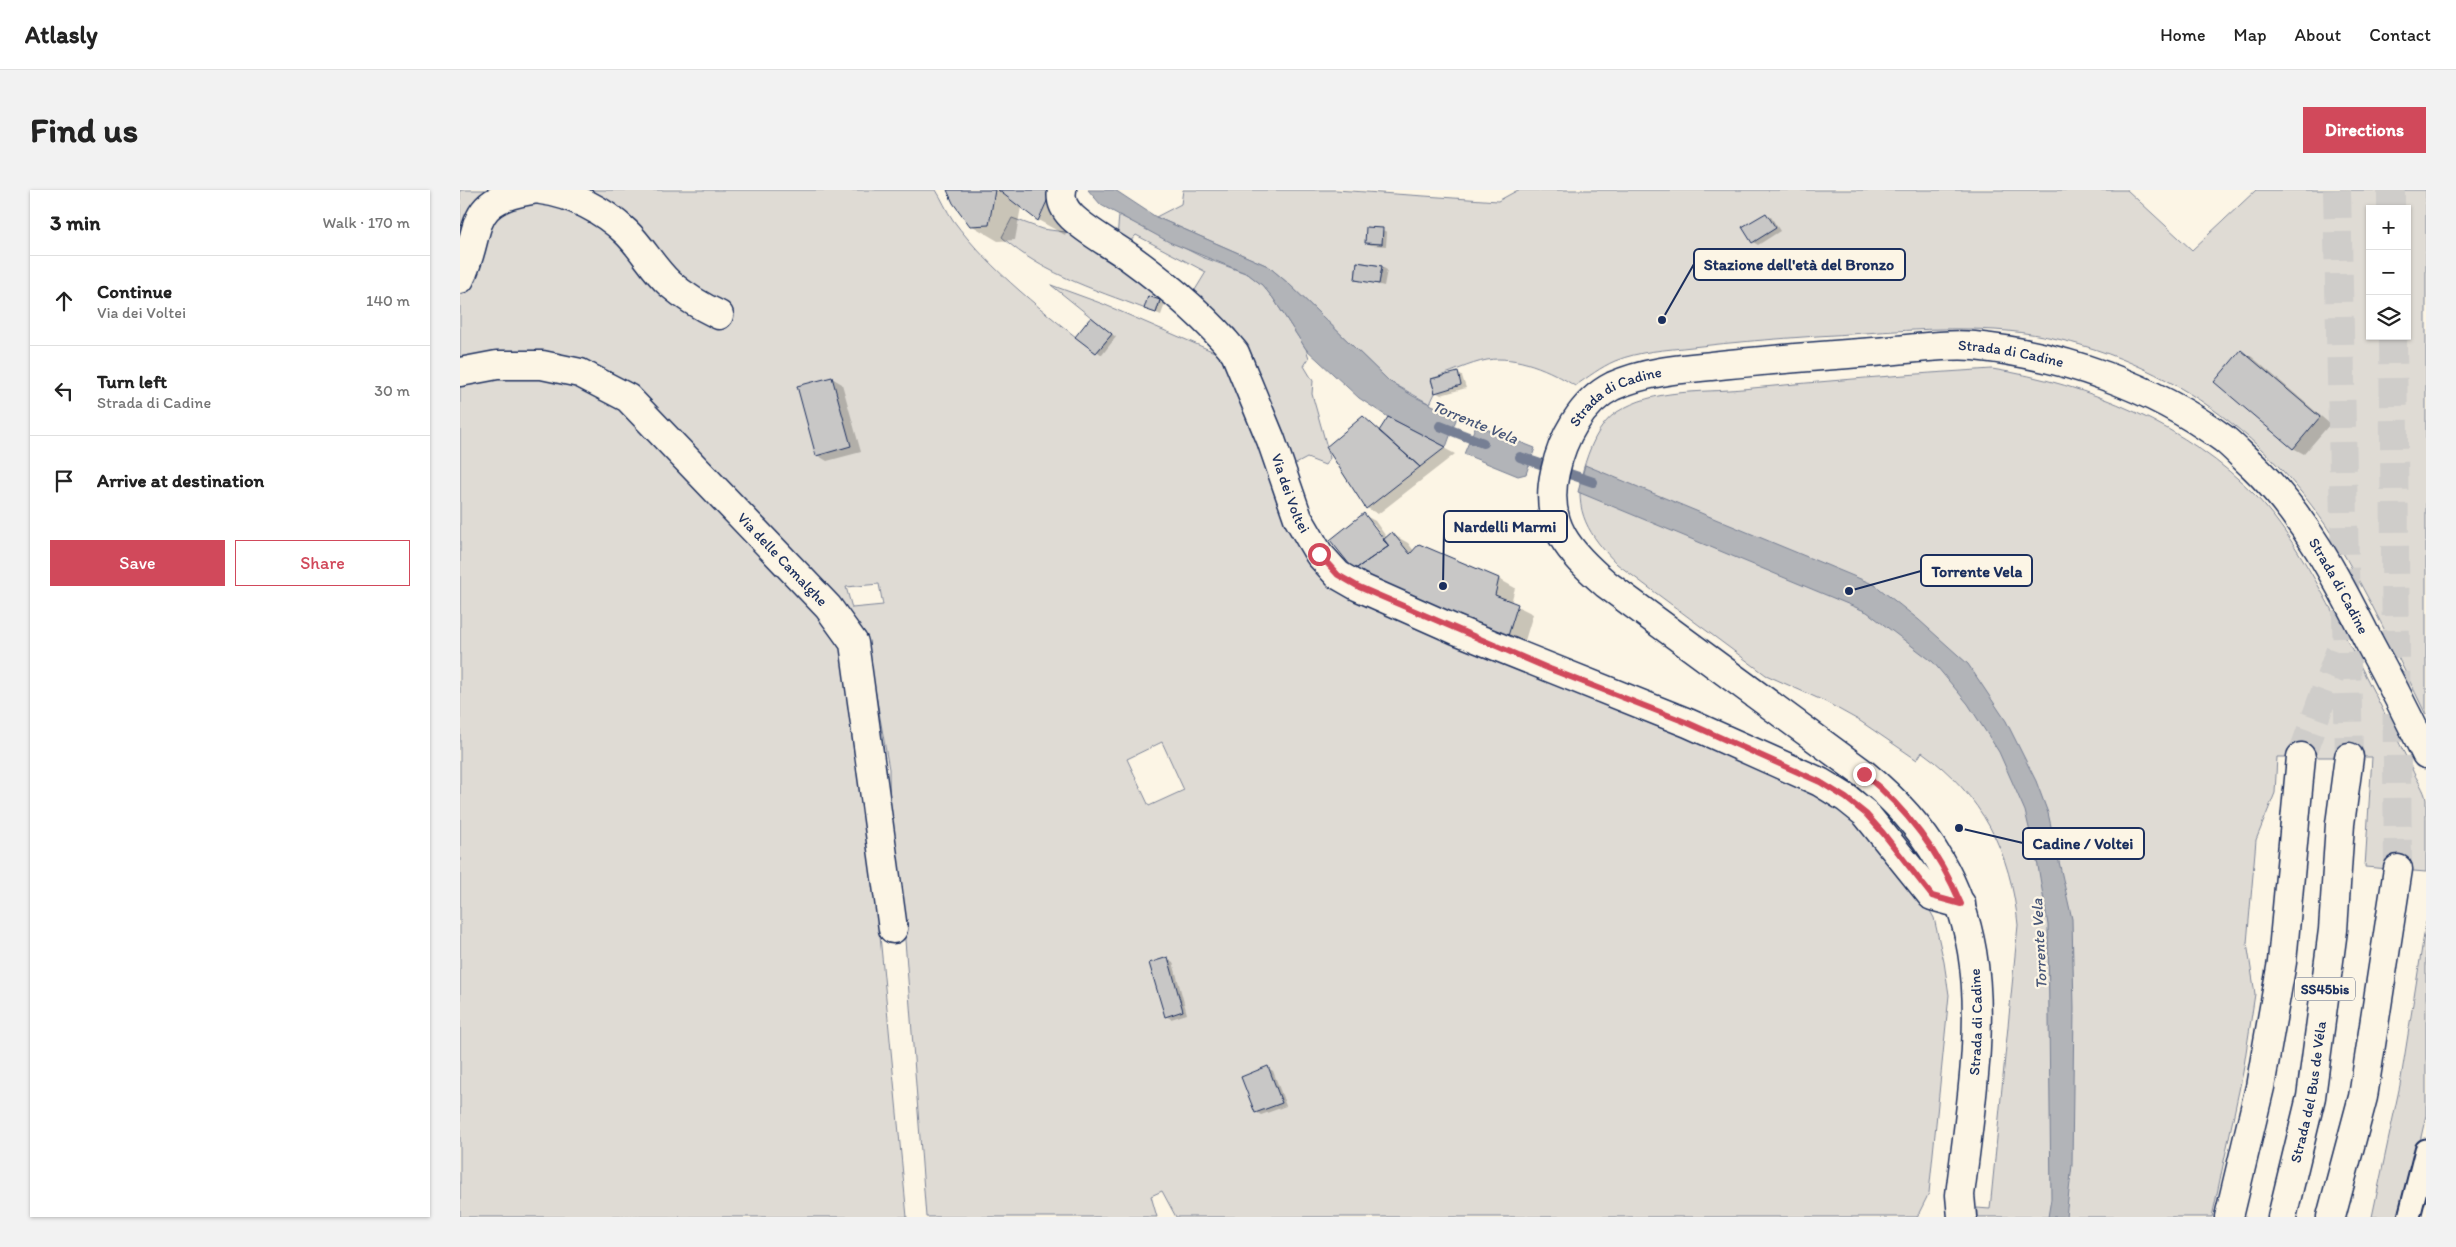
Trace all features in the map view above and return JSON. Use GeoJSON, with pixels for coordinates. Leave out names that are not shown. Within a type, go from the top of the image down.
{"type":"FeatureCollection","features":[{"type":"Feature","properties":{"kind":"main road"},"geometry":{"type":"LineString","coordinates":[[460,279],[478,221],[491,202],[508,194],[532,190]]}},
{"type":"Feature","properties":{"kind":"main road"},"geometry":{"type":"LineString","coordinates":[[541,190],[559,192],[595,209],[625,232],[670,284],[719,315]]}},
{"type":"Feature","properties":{"kind":"main road","name":"Via dei Voltei"},"geometry":{"type":"LineString","coordinates":[[1062,190],[1062,204],[1072,217],[1130,258],[1175,294],[1225,341],[1235,353],[1271,440],[1298,518],[1319,554],[1338,575],[1359,587],[1456,630],[1688,723],[1820,782],[1846,798],[1866,814],[1932,896],[1961,904]]}},
{"type":"Feature","properties":{"kind":"main road","name":"Strada di Cadine"},"geometry":{"type":"LineString","coordinates":[[1943,1217],[1961,1206],[1978,1034],[1970,934],[1961,904],[1949,876],[1916,826],[1892,798],[1864,774],[1606,584],[1581,562],[1556,525],[1552,510],[1553,482],[1567,433],[1588,405],[1611,387],[1658,372],[1756,361],[1970,345],[2042,356],[2116,380],[2173,406],[2226,441],[2276,488],[2309,533],[2335,574],[2426,754]]}},
{"type":"Feature","properties":{"kind":"main road","name":"Via delle Camalghe"},"geometry":{"type":"LineString","coordinates":[[460,372],[497,365],[542,365],[580,373],[628,398],[828,607],[854,643],[893,929]]}},
{"type":"Feature","properties":{"kind":"main road"},"geometry":{"type":"LineString","coordinates":[[2229,1217],[2260,1087],[2282,962],[2301,757]]}},
{"type":"Feature","properties":{"kind":"main road","name":"Strada del Bus de Véla"},"geometry":{"type":"LineString","coordinates":[[2282,1217],[2311,1097],[2333,930],[2340,824],[2349,757]]}},
{"type":"Feature","properties":{"kind":"main road","name":"SS45bis"},"geometry":{"type":"LineString","coordinates":[[2331,1217],[2363,1097],[2398,870]]}},
{"type":"Feature","properties":{"kind":"lane"},"geometry":{"type":"LineString","coordinates":[[2409,1217],[2426,1150]]}},
{"type":"Feature","properties":{"kind":"shaded area"},"geometry":{"type":"Polygon","coordinates":[[[460,190],[494,190],[460,247],[460,190]]]}},
{"type":"Feature","properties":{"kind":"shaded area"},"geometry":{"type":"Polygon","coordinates":[[[518,190],[936,190],[953,220],[984,257],[1020,291],[1096,353],[1112,334],[1051,285],[1103,304],[1219,354],[1232,370],[1315,564],[1775,768],[1855,814],[1922,896],[1934,918],[1949,995],[1929,1193],[1917,1217],[1176,1217],[1162,1191],[1151,1196],[1157,1217],[926,1217],[904,927],[890,832],[889,769],[865,632],[613,376],[460,364],[460,297],[465,291],[489,228],[518,190]],[[879,584],[846,587],[852,608],[883,605],[879,584]],[[1162,742],[1127,759],[1149,806],[1184,790],[1162,742]]]}},
{"type":"Feature","properties":{"kind":"shaded area"},"geometry":{"type":"Polygon","coordinates":[[[1088,190],[1115,190],[1156,217],[1268,266],[1389,381],[1413,396],[1457,417],[1446,447],[1388,417],[1359,398],[1306,349],[1273,298],[1262,285],[1248,274],[1169,242],[1101,205],[1088,190]]]}},
{"type":"Feature","properties":{"kind":"shaded area"},"geometry":{"type":"Polygon","coordinates":[[[1183,190],[1336,190],[1498,201],[1518,190],[2127,190],[2192,250],[2256,190],[2426,190],[2426,715],[2382,625],[2334,538],[2304,496],[2269,457],[2231,423],[2189,393],[2144,369],[2096,350],[2046,337],[1995,330],[1906,330],[1817,336],[1643,353],[1610,363],[1575,386],[1555,374],[1533,365],[1498,359],[1473,364],[1431,379],[1435,393],[1430,404],[1389,381],[1268,266],[1156,217],[1181,204],[1183,190]],[[1357,262],[1355,280],[1379,283],[1382,266],[1357,262]]]}},
{"type":"Feature","properties":{"kind":"shaded area"},"geometry":{"type":"Polygon","coordinates":[[[1119,215],[1202,257],[1248,274],[1262,285],[1273,298],[1306,349],[1309,358],[1304,366],[1313,381],[1312,394],[1330,458],[1325,465],[1307,458],[1292,466],[1277,426],[1235,329],[1192,295],[1206,272],[1136,235],[1127,245],[1117,238],[1119,215]]]}},
{"type":"Feature","properties":{"kind":"shaded area"},"geometry":{"type":"Polygon","coordinates":[[[1012,218],[1042,229],[1073,233],[1162,296],[1156,313],[1055,273],[1019,251],[1002,237],[1012,218]]]}},
{"type":"Feature","properties":{"kind":"shaded area"},"geometry":{"type":"Polygon","coordinates":[[[1992,369],[2065,385],[2135,412],[2168,429],[2200,449],[2230,472],[2257,497],[2288,536],[2315,580],[2376,696],[2425,796],[2426,872],[2365,867],[2372,757],[2277,757],[2275,793],[2256,840],[2247,943],[2255,994],[2243,1072],[2212,1217],[1977,1217],[1977,1208],[1990,1209],[2018,925],[2008,873],[1990,827],[1977,806],[1961,787],[1922,752],[1917,760],[1860,721],[1824,701],[1766,675],[1617,564],[1591,533],[1582,511],[1580,485],[1591,446],[1599,430],[1610,417],[1632,404],[1662,395],[1678,393],[1992,369]]]}},
{"type":"Feature","properties":{"kind":"shaded area"},"geometry":{"type":"Polygon","coordinates":[[[499,374],[561,377],[611,400],[830,622],[843,649],[876,894],[907,1217],[460,1217],[460,383],[499,374]]]}},
{"type":"Feature","properties":{"kind":"shaded area"},"geometry":{"type":"Polygon","coordinates":[[[1476,425],[1535,448],[1526,474],[1518,476],[1464,454],[1476,425]]]}},
{"type":"Feature","properties":{"kind":"shaded area"},"geometry":{"type":"Polygon","coordinates":[[[1585,465],[1875,585],[1919,620],[1968,664],[2006,721],[2036,781],[2048,813],[2072,919],[2074,1008],[2072,1165],[2066,1217],[2048,1217],[2051,1199],[2048,925],[2038,866],[2025,811],[1999,752],[1968,704],[1933,662],[1867,612],[1578,492],[1585,465]]]}},
{"type":"Feature","properties":{"kind":"shaded area"},"geometry":{"type":"Polygon","coordinates":[[[2426,922],[2426,1115],[2403,1217],[2372,1217],[2400,1085],[2426,922]]]}},
{"type":"Feature","properties":{"kind":"building"},"geometry":{"type":"Polygon","coordinates":[[[947,190],[995,190],[989,225],[970,226],[953,203],[947,190]]]}},
{"type":"Feature","properties":{"kind":"building"},"geometry":{"type":"Polygon","coordinates":[[[998,190],[1052,190],[1038,221],[998,190]]]}},
{"type":"Feature","properties":{"kind":"building"},"geometry":{"type":"Polygon","coordinates":[[[1766,213],[1776,228],[1752,243],[1742,227],[1766,213]]]}},
{"type":"Feature","properties":{"kind":"building"},"geometry":{"type":"Polygon","coordinates":[[[1366,227],[1383,228],[1382,244],[1365,243],[1366,227]]]}},
{"type":"Feature","properties":{"kind":"building"},"geometry":{"type":"Polygon","coordinates":[[[1357,262],[1382,266],[1379,284],[1355,280],[1357,262]]]}},
{"type":"Feature","properties":{"kind":"building"},"geometry":{"type":"Polygon","coordinates":[[[1148,296],[1160,300],[1156,313],[1144,309],[1148,296]]]}},
{"type":"Feature","properties":{"kind":"building"},"geometry":{"type":"Polygon","coordinates":[[[1091,317],[1112,334],[1096,353],[1075,337],[1091,317]]]}},
{"type":"Feature","properties":{"kind":"building"},"geometry":{"type":"Polygon","coordinates":[[[2241,350],[2320,417],[2293,449],[2214,382],[2241,350]]]}},
{"type":"Feature","properties":{"kind":"building"},"geometry":{"type":"Polygon","coordinates":[[[1458,372],[1461,385],[1435,393],[1431,379],[1458,372]]]}},
{"type":"Feature","properties":{"kind":"building"},"geometry":{"type":"Polygon","coordinates":[[[832,377],[851,446],[816,456],[797,386],[832,377]]]}},
{"type":"Feature","properties":{"kind":"building"},"geometry":{"type":"Polygon","coordinates":[[[1363,416],[1420,467],[1366,509],[1326,447],[1363,416]]]}},
{"type":"Feature","properties":{"kind":"building"},"geometry":{"type":"Polygon","coordinates":[[[1388,417],[1446,447],[1420,467],[1379,431],[1388,417]]]}},
{"type":"Feature","properties":{"kind":"building"},"geometry":{"type":"Polygon","coordinates":[[[1364,513],[1389,546],[1354,570],[1330,540],[1364,513]]]}},
{"type":"Feature","properties":{"kind":"building"},"geometry":{"type":"Polygon","coordinates":[[[1392,532],[1410,554],[1419,544],[1499,578],[1495,595],[1518,604],[1507,639],[1354,570],[1389,546],[1383,540],[1392,532]]]}},
{"type":"Feature","properties":{"kind":"building"},"geometry":{"type":"Polygon","coordinates":[[[1168,957],[1183,1011],[1165,1017],[1149,963],[1168,957]]]}},
{"type":"Feature","properties":{"kind":"building"},"geometry":{"type":"Polygon","coordinates":[[[1268,1066],[1282,1103],[1255,1113],[1241,1077],[1268,1066]]]}},
{"type":"Feature","properties":{"kind":"waterway","name":"Torrente Vela"},"geometry":{"type":"LineString","coordinates":[[1440,426],[1483,443]]}},
{"type":"Feature","properties":{"kind":"waterway","name":"Torrente Vela"},"geometry":{"type":"LineString","coordinates":[[1520,457],[1593,482]]}},
{"type":"Feature","properties":{"kind":"tunnel"},"geometry":{"type":"LineString","coordinates":[[2337,190],[2349,757]]}},
{"type":"Feature","properties":{"kind":"tunnel"},"geometry":{"type":"LineString","coordinates":[[2391,190],[2391,205]]}},
{"type":"Feature","properties":{"kind":"tunnel"},"geometry":{"type":"LineString","coordinates":[[2393,340],[2398,869]]}},
{"type":"Feature","properties":{"kind":"tunnel"},"geometry":{"type":"LineString","coordinates":[[2301,757],[2340,650]]}},
{"type":"Feature","properties":{"kind":"place","name":"Stazione dell'età del Bronzo"},"geometry":{"type":"Point","coordinates":[1662,320]}},
{"type":"Feature","properties":{"kind":"place","name":"Nardelli Marmi"},"geometry":{"type":"Point","coordinates":[1443,586]}},
{"type":"Feature","properties":{"kind":"place","name":"Torrente Vela"},"geometry":{"type":"Point","coordinates":[1849,591]}},
{"type":"Feature","properties":{"kind":"place","name":"Cadine / Voltei"},"geometry":{"type":"Point","coordinates":[1959,828]}},
{"type":"Feature","properties":{"kind":"route"},"geometry":{"type":"LineString","coordinates":[[1319,554],[1338,575],[1359,587],[1550,669],[1688,723],[1820,782],[1846,798],[1866,814],[1932,896],[1961,904],[1949,876],[1916,826],[1892,798],[1864,774]]}}]}
